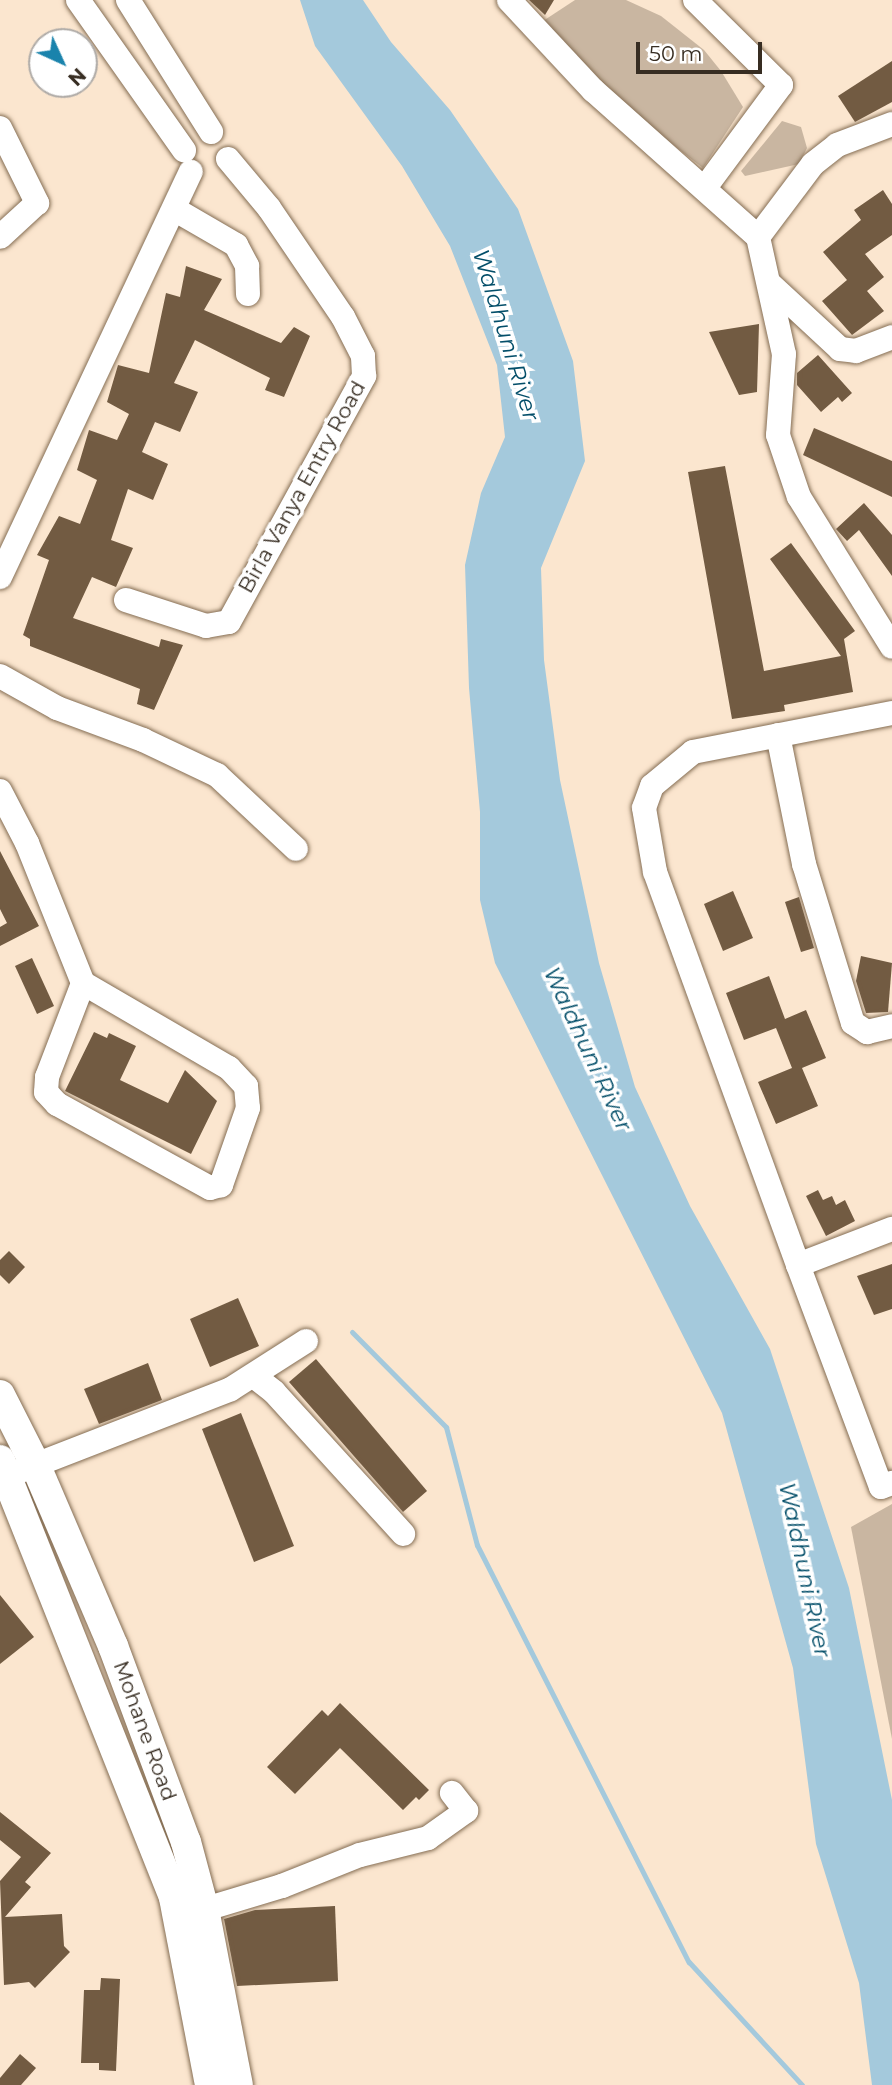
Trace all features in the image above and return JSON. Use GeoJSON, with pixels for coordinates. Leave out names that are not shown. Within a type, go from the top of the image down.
{"type":"FeatureCollection","features":[{"type":"Feature","properties":{"kind":"main road","name":"Mohane Road"},"geometry":{"type":"LineString","coordinates":[[0,1395],[35,1464],[113,1646],[186,1842],[210,2085]]}},
{"type":"Feature","properties":{"kind":"main road","name":"Mohane Road"},"geometry":{"type":"LineString","coordinates":[[3,1473],[192,1913],[238,2085]]}},
{"type":"Feature","properties":{"kind":"street"},"geometry":{"type":"LineString","coordinates":[[78,0],[188,161],[213,176],[228,159],[227,145],[212,132],[187,96],[128,0]]}},
{"type":"Feature","properties":{"kind":"street"},"geometry":{"type":"LineString","coordinates":[[490,0],[541,60],[632,143],[643,152],[668,158]]}},
{"type":"Feature","properties":{"kind":"street"},"geometry":{"type":"LineString","coordinates":[[509,0],[557,55],[652,138],[668,158],[758,237],[771,285],[784,354],[778,435],[799,497],[892,647]]}},
{"type":"Feature","properties":{"kind":"street"},"geometry":{"type":"LineString","coordinates":[[695,0],[780,85],[704,189]]}},
{"type":"Feature","properties":{"kind":"street"},"geometry":{"type":"LineString","coordinates":[[159,117],[187,96]]}},
{"type":"Feature","properties":{"kind":"street"},"geometry":{"type":"LineString","coordinates":[[758,237],[813,164],[837,145],[892,124]]}},
{"type":"Feature","properties":{"kind":"street"},"geometry":{"type":"LineString","coordinates":[[0,128],[37,203],[0,237]]}},
{"type":"Feature","properties":{"kind":"street"},"geometry":{"type":"LineString","coordinates":[[0,576],[174,209],[192,137],[212,132]]}},
{"type":"Feature","properties":{"kind":"street","name":"Birla Vanya Entry Road"},"geometry":{"type":"LineString","coordinates":[[126,600],[206,626],[229,622],[364,376],[363,356],[343,317],[269,208],[228,159]]}},
{"type":"Feature","properties":{"kind":"street"},"geometry":{"type":"LineString","coordinates":[[174,209],[236,245],[247,266],[248,294]]}},
{"type":"Feature","properties":{"kind":"street"},"geometry":{"type":"LineString","coordinates":[[771,285],[840,349],[856,351],[892,337]]}},
{"type":"Feature","properties":{"kind":"street"},"geometry":{"type":"LineString","coordinates":[[0,676],[57,708],[143,740],[217,775],[296,849]]}},
{"type":"Feature","properties":{"kind":"street"},"geometry":{"type":"LineString","coordinates":[[892,713],[693,752],[672,765],[652,786],[644,808],[644,827],[655,872],[797,1265],[881,1487],[892,1483]]}},
{"type":"Feature","properties":{"kind":"street"},"geometry":{"type":"LineString","coordinates":[[778,735],[804,864],[853,1023],[867,1032],[892,1026]]}},
{"type":"Feature","properties":{"kind":"street"},"geometry":{"type":"LineString","coordinates":[[0,791],[27,843],[83,983],[229,1068],[246,1086],[248,1108],[221,1185],[210,1188],[57,1104],[46,1092],[47,1077],[83,983]]}},
{"type":"Feature","properties":{"kind":"street"},"geometry":{"type":"LineString","coordinates":[[797,1265],[892,1229]]}},
{"type":"Feature","properties":{"kind":"street"},"geometry":{"type":"LineString","coordinates":[[3,1473],[35,1464],[255,1377],[306,1341]]}},
{"type":"Feature","properties":{"kind":"street"},"geometry":{"type":"LineString","coordinates":[[255,1377],[274,1392],[403,1534]]}},
{"type":"Feature","properties":{"kind":"street"},"geometry":{"type":"LineString","coordinates":[[192,1913],[282,1886],[360,1855],[428,1838],[466,1811],[452,1793]]}},
{"type":"Feature","properties":{"kind":"shaded area"},"geometry":{"type":"Polygon","coordinates":[[[575,0],[626,0],[661,16],[704,50],[721,71],[743,107],[703,168],[601,89],[540,23],[575,0]]]}},
{"type":"Feature","properties":{"kind":"shaded area"},"geometry":{"type":"Polygon","coordinates":[[[782,121],[801,127],[807,148],[799,164],[745,176],[741,171],[782,121]]]}},
{"type":"Feature","properties":{"kind":"shaded area"},"geometry":{"type":"Polygon","coordinates":[[[892,1504],[892,1739],[851,1527],[892,1504]]]}},
{"type":"Feature","properties":{"kind":"water","name":"Waldhuni River"},"geometry":{"type":"Polygon","coordinates":[[[300,0],[363,0],[391,42],[450,110],[518,209],[573,361],[585,461],[541,568],[544,660],[560,780],[599,963],[635,1087],[690,1206],[770,1349],[849,1588],[892,1800],[892,2085],[872,2085],[859,1983],[816,1844],[793,1668],[722,1413],[495,963],[480,900],[480,812],[469,688],[465,565],[481,493],[505,437],[497,365],[450,246],[402,166],[315,46],[300,0]]]}},
{"type":"Feature","properties":{"kind":"building"},"geometry":{"type":"Polygon","coordinates":[[[529,0],[554,0],[545,15],[529,0]]]}},
{"type":"Feature","properties":{"kind":"building"},"geometry":{"type":"Polygon","coordinates":[[[892,61],[892,102],[855,122],[838,96],[892,61]]]}},
{"type":"Feature","properties":{"kind":"building"},"geometry":{"type":"Polygon","coordinates":[[[883,190],[892,204],[892,235],[865,254],[884,277],[867,291],[884,311],[852,335],[822,301],[847,280],[823,252],[861,220],[854,210],[883,190]]]}},
{"type":"Feature","properties":{"kind":"building"},"geometry":{"type":"Polygon","coordinates":[[[186,266],[222,279],[204,310],[281,343],[294,327],[310,336],[284,397],[265,390],[270,378],[195,340],[174,383],[198,392],[180,432],[155,422],[142,452],[168,464],[153,500],[128,489],[111,540],[133,548],[116,587],[92,577],[73,618],[159,647],[161,639],[183,645],[154,710],[137,704],[140,689],[30,646],[30,639],[23,635],[49,560],[37,555],[59,516],[80,524],[97,480],[77,470],[89,430],[117,440],[129,414],[107,402],[118,365],[149,373],[166,293],[180,297],[186,266]]]}},
{"type":"Feature","properties":{"kind":"building"},"geometry":{"type":"Polygon","coordinates":[[[759,324],[757,392],[739,395],[709,332],[759,324]]]}},
{"type":"Feature","properties":{"kind":"building"},"geometry":{"type":"Polygon","coordinates":[[[818,355],[852,393],[842,402],[838,397],[821,412],[797,385],[797,373],[818,355]]]}},
{"type":"Feature","properties":{"kind":"building"},"geometry":{"type":"Polygon","coordinates":[[[814,428],[892,461],[892,497],[803,455],[814,428]]]}},
{"type":"Feature","properties":{"kind":"building"},"geometry":{"type":"Polygon","coordinates":[[[725,466],[764,671],[841,656],[770,559],[791,543],[855,631],[844,639],[853,692],[784,705],[785,711],[732,719],[688,472],[725,466]]]}},
{"type":"Feature","properties":{"kind":"building"},"geometry":{"type":"Polygon","coordinates":[[[864,503],[892,535],[892,576],[859,530],[847,541],[836,529],[864,503]]]}},
{"type":"Feature","properties":{"kind":"building"},"geometry":{"type":"Polygon","coordinates":[[[0,851],[39,926],[0,946],[0,927],[7,923],[0,909],[0,851]]]}},
{"type":"Feature","properties":{"kind":"building"},"geometry":{"type":"Polygon","coordinates":[[[733,891],[753,938],[723,951],[704,904],[733,891]]]}},
{"type":"Feature","properties":{"kind":"building"},"geometry":{"type":"Polygon","coordinates":[[[799,897],[814,948],[801,952],[785,902],[799,897]]]}},
{"type":"Feature","properties":{"kind":"building"},"geometry":{"type":"Polygon","coordinates":[[[861,956],[892,963],[888,1012],[866,1013],[856,981],[861,956]]]}},
{"type":"Feature","properties":{"kind":"building"},"geometry":{"type":"Polygon","coordinates":[[[32,958],[54,1006],[37,1014],[15,966],[32,958]]]}},
{"type":"Feature","properties":{"kind":"building"},"geometry":{"type":"Polygon","coordinates":[[[769,976],[785,1019],[806,1010],[826,1058],[802,1068],[818,1106],[776,1124],[758,1082],[792,1068],[776,1028],[744,1040],[726,993],[769,976]]]}},
{"type":"Feature","properties":{"kind":"building"},"geometry":{"type":"Polygon","coordinates":[[[94,1032],[107,1038],[109,1033],[136,1046],[120,1080],[168,1103],[185,1070],[217,1101],[191,1154],[65,1091],[94,1032]]]}},
{"type":"Feature","properties":{"kind":"building"},"geometry":{"type":"Polygon","coordinates":[[[818,1190],[823,1200],[832,1196],[836,1205],[845,1200],[855,1221],[826,1236],[806,1196],[818,1190]]]}},
{"type":"Feature","properties":{"kind":"building"},"geometry":{"type":"Polygon","coordinates":[[[9,1251],[25,1267],[9,1284],[0,1275],[0,1260],[9,1251]]]}},
{"type":"Feature","properties":{"kind":"building"},"geometry":{"type":"Polygon","coordinates":[[[892,1264],[892,1309],[874,1315],[857,1276],[892,1264]]]}},
{"type":"Feature","properties":{"kind":"building"},"geometry":{"type":"Polygon","coordinates":[[[238,1298],[259,1346],[210,1367],[190,1319],[238,1298]]]}},
{"type":"Feature","properties":{"kind":"building"},"geometry":{"type":"Polygon","coordinates":[[[316,1359],[427,1491],[403,1512],[289,1382],[316,1359]]]}},
{"type":"Feature","properties":{"kind":"building"},"geometry":{"type":"Polygon","coordinates":[[[148,1363],[162,1400],[99,1424],[84,1389],[148,1363]]]}},
{"type":"Feature","properties":{"kind":"building"},"geometry":{"type":"Polygon","coordinates":[[[241,1413],[294,1546],[254,1562],[202,1429],[241,1413]]]}},
{"type":"Feature","properties":{"kind":"building"},"geometry":{"type":"Polygon","coordinates":[[[0,1595],[34,1637],[0,1664],[0,1595]]]}},
{"type":"Feature","properties":{"kind":"building"},"geometry":{"type":"Polygon","coordinates":[[[340,1703],[429,1790],[419,1800],[416,1797],[403,1810],[340,1748],[295,1794],[267,1767],[322,1710],[328,1716],[340,1703]]]}},
{"type":"Feature","properties":{"kind":"building"},"geometry":{"type":"Polygon","coordinates":[[[0,1812],[51,1853],[25,1882],[31,1887],[5,1917],[62,1914],[64,1946],[70,1952],[35,1988],[29,1982],[4,1985],[0,1881],[21,1857],[0,1840],[0,1812]]]}},
{"type":"Feature","properties":{"kind":"building"},"geometry":{"type":"Polygon","coordinates":[[[335,1906],[338,1981],[237,1986],[224,1919],[255,1910],[335,1906]]]}},
{"type":"Feature","properties":{"kind":"building"},"geometry":{"type":"Polygon","coordinates":[[[101,1978],[120,1979],[116,2071],[99,2070],[99,2063],[81,2063],[84,1990],[100,1990],[101,1978]]]}},
{"type":"Feature","properties":{"kind":"building"},"geometry":{"type":"Polygon","coordinates":[[[20,2054],[36,2068],[21,2085],[0,2085],[0,2078],[20,2054]]]}},
{"type":"Feature","properties":{"kind":"waterway"},"geometry":{"type":"LineString","coordinates":[[352,1332],[446,1427],[477,1545],[689,1962],[802,2085]]}}]}
